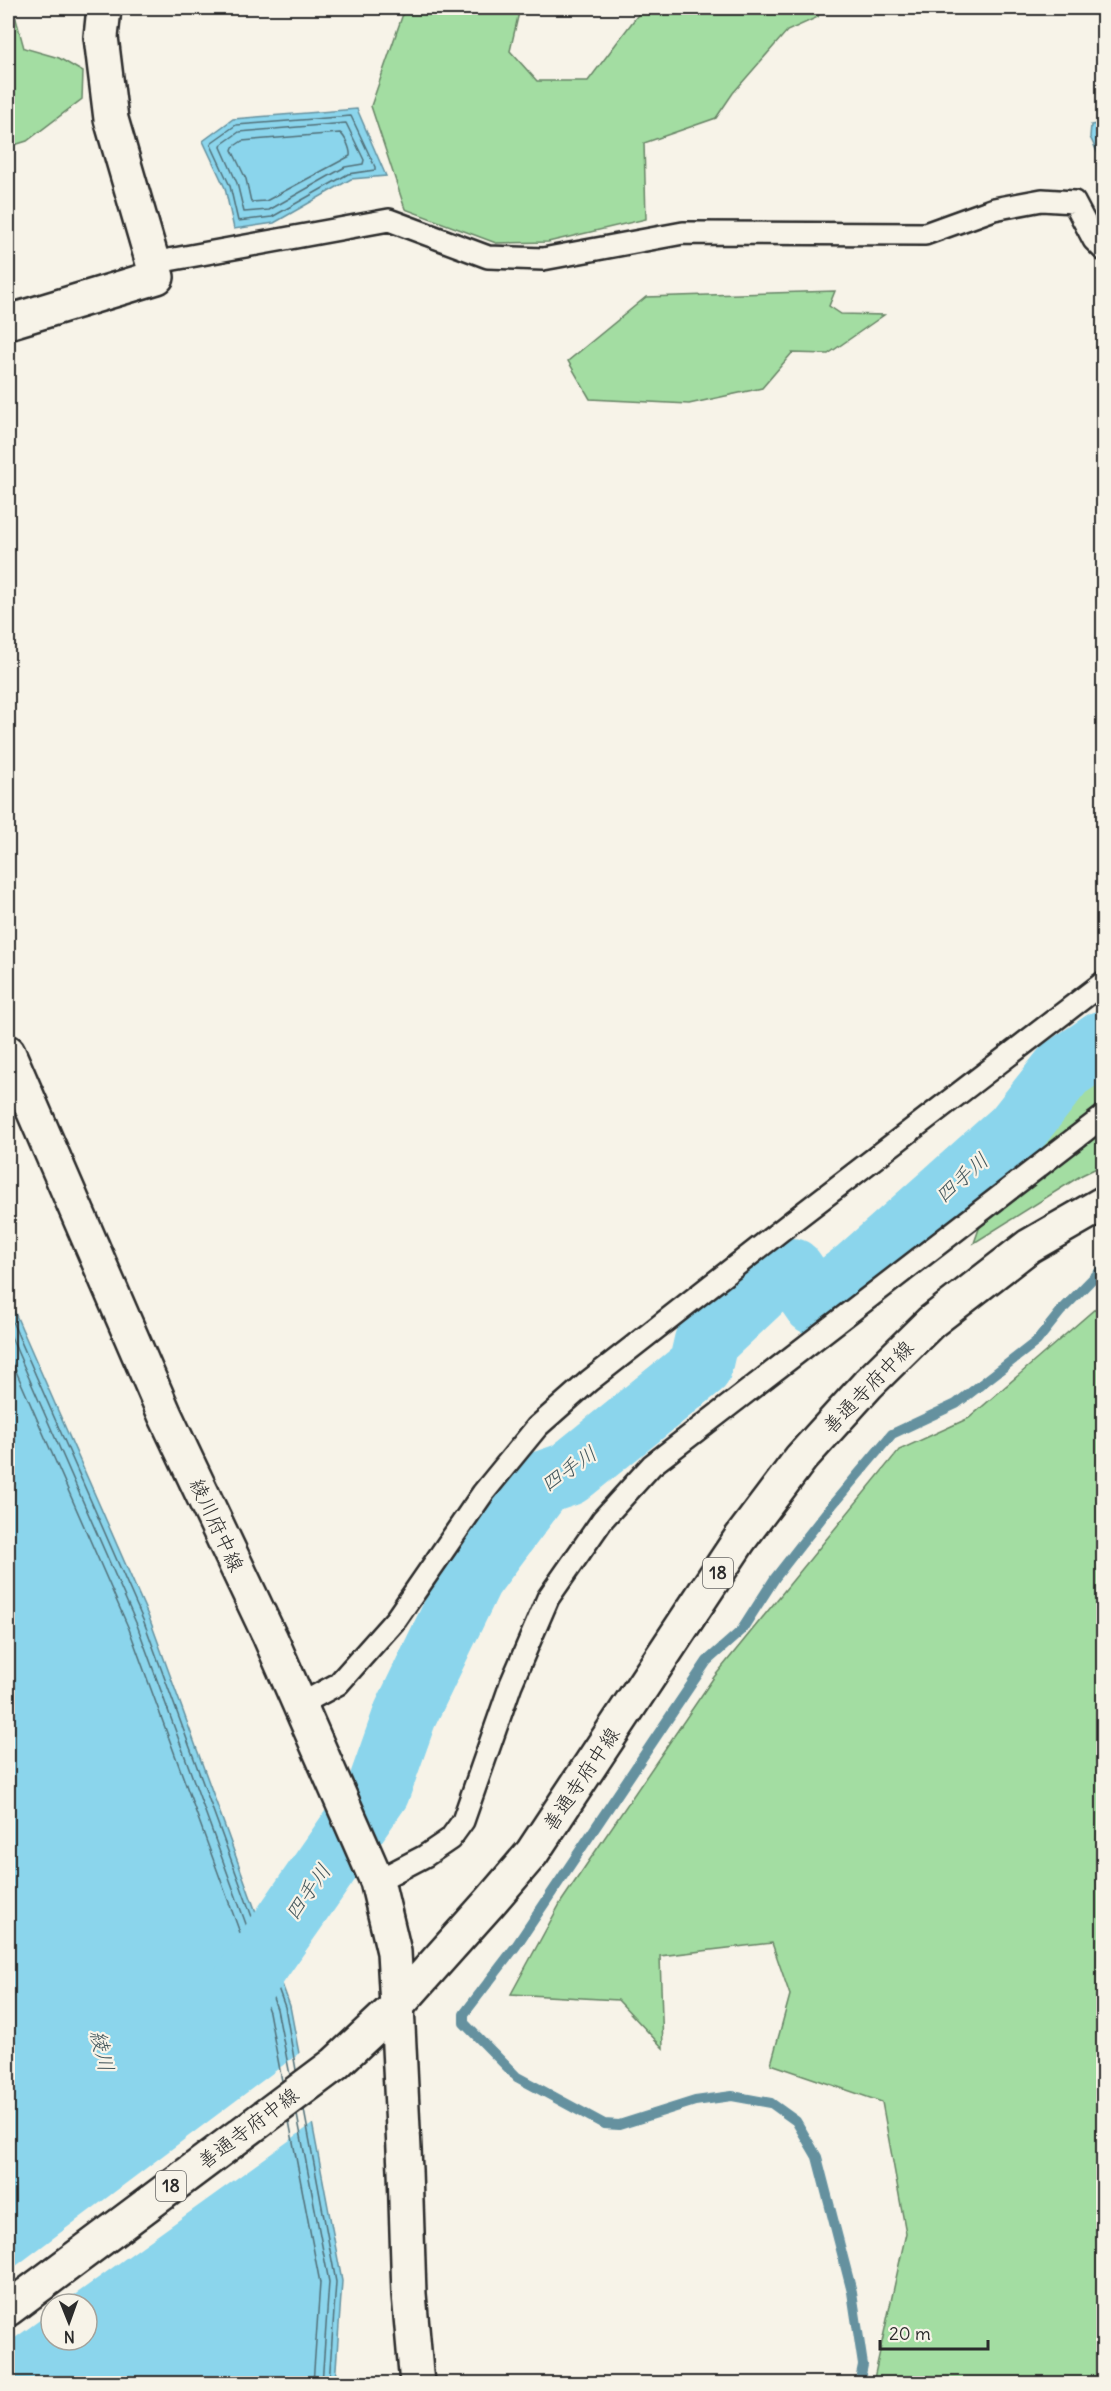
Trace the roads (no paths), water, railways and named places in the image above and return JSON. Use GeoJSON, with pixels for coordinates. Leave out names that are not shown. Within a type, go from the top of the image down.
{"type":"FeatureCollection","features":[{"type":"Feature","properties":{"kind":"main road"},"geometry":{"type":"LineString","coordinates":[[8,322],[158,277],[111,119],[101,38],[104,8]]}},
{"type":"Feature","properties":{"kind":"main road","name":"綾川府中線"},"geometry":{"type":"LineString","coordinates":[[8,1052],[165,1415],[270,1636],[298,1705],[377,1881],[394,1952],[409,2294],[417,2384]]}},
{"type":"Feature","properties":{"kind":"main road","name":"善通寺府中線"},"geometry":{"type":"LineString","coordinates":[[8,2309],[335,2064],[397,2006],[532,1853],[740,1539],[801,1458],[868,1384],[931,1322],[1029,1246],[1104,1203]]}},
{"type":"Feature","properties":{"kind":"lane"},"geometry":{"type":"LineString","coordinates":[[152,263],[389,220],[488,257],[543,259],[684,233],[925,234],[994,209],[1042,201],[1074,202],[1094,240],[1104,250]]}},
{"type":"Feature","properties":{"kind":"lane"},"geometry":{"type":"LineString","coordinates":[[298,1705],[338,1684],[396,1619],[483,1493],[537,1427],[589,1382],[793,1221],[1104,982]]}},
{"type":"Feature","properties":{"kind":"lane"},"geometry":{"type":"LineString","coordinates":[[377,1881],[425,1856],[450,1839],[463,1821],[511,1684],[548,1598],[603,1519],[652,1465],[1104,1116]]}},
{"type":"Feature","properties":{"kind":"water"},"geometry":{"type":"Polygon","coordinates":[[[357,109],[386,176],[351,179],[274,223],[234,229],[225,188],[203,141],[233,119],[357,109]]]}},
{"type":"Feature","properties":{"kind":"water"},"geometry":{"type":"Polygon","coordinates":[[[1104,123],[1103,164],[1090,137],[1091,125],[1104,123]]]}},
{"type":"Feature","properties":{"kind":"water","name":"綾川"},"geometry":{"type":"Polygon","coordinates":[[[8,1297],[150,1620],[290,2006],[342,2281],[335,2383],[8,2383],[8,1297]]]}},
{"type":"Feature","properties":{"kind":"waterway","name":"四手川"},"geometry":{"type":"LineString","coordinates":[[208,2008],[236,1995],[378,1791],[405,1715],[471,1578],[542,1483],[568,1474],[700,1367],[706,1341],[776,1275],[792,1270],[815,1303],[859,1270],[1015,1131],[1064,1069],[1104,1042]]}},
{"type":"Feature","properties":{"kind":"waterway"},"geometry":{"type":"LineString","coordinates":[[859,2384],[863,2365],[852,2292],[817,2157],[796,2121],[771,2103],[732,2096],[695,2101],[619,2125],[604,2124],[517,2077],[464,2023],[464,2014],[516,1946],[707,1661],[741,1631],[775,1578],[892,1434],[956,1404],[1037,1341],[1061,1311],[1104,1267]]}}]}
